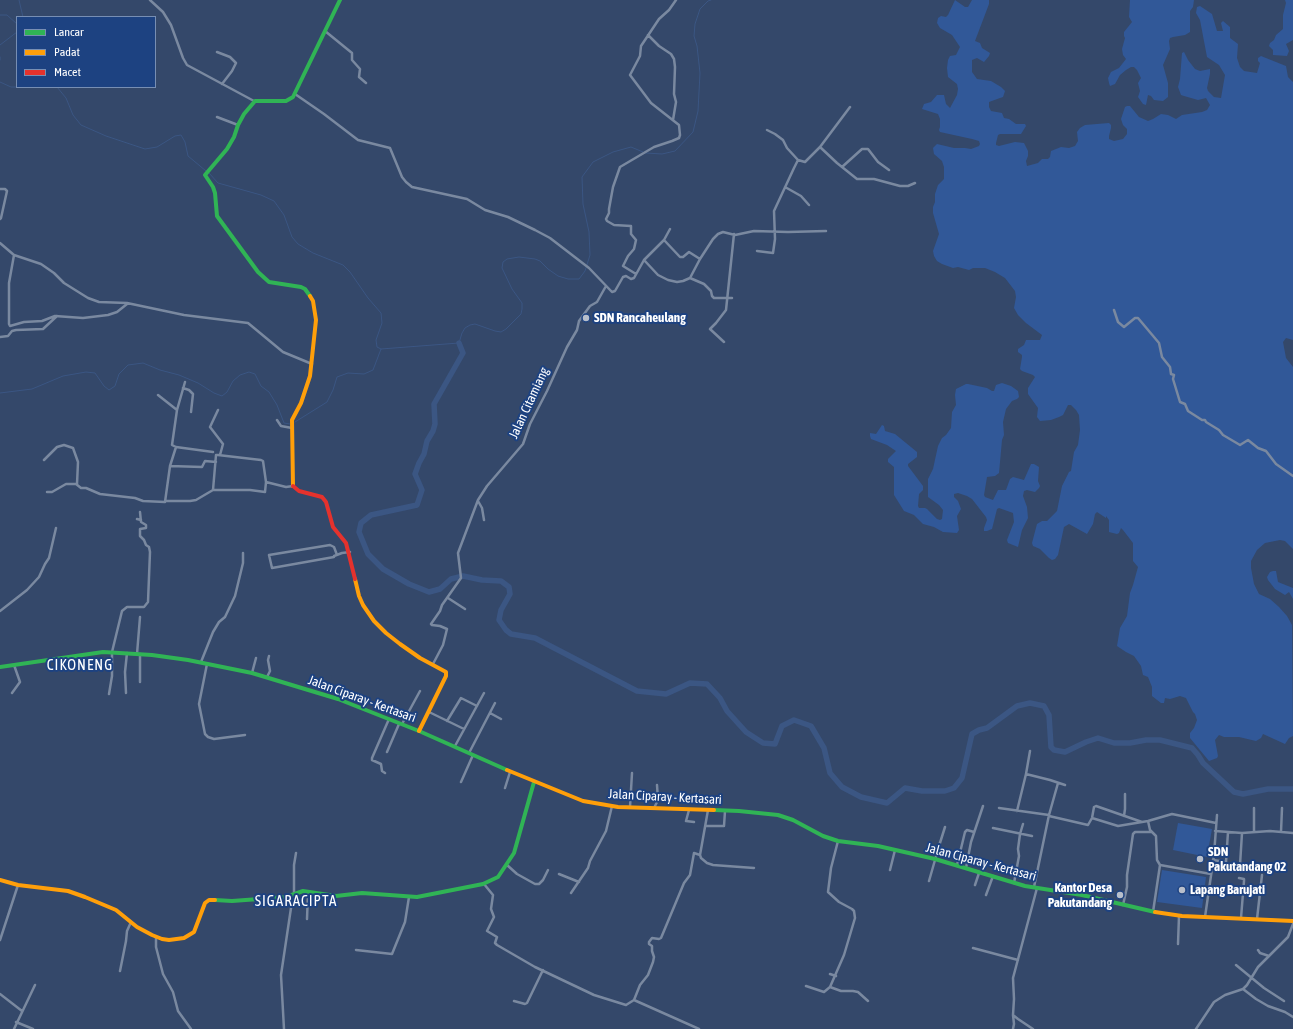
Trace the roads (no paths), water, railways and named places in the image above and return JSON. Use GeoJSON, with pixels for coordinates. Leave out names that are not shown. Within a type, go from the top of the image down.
{"type":"FeatureCollection","features":[{"type":"Feature","properties":{"kind":"street"},"geometry":{"type":"LineString","coordinates":[[151,0],[171,25],[187,65],[255,101],[286,101],[295,94],[340,0]]}},
{"type":"Feature","properties":{"kind":"street"},"geometry":{"type":"LineString","coordinates":[[636,274],[623,266],[628,256],[634,249],[636,240],[631,234],[631,226],[614,225],[606,219],[610,213],[609,209],[613,187],[620,167],[654,147],[666,144],[678,138],[680,135],[680,126],[650,103],[631,77],[631,73],[640,56],[641,46],[659,19],[669,10],[676,0]]}},
{"type":"Feature","properties":{"kind":"street"},"geometry":{"type":"LineString","coordinates":[[325,31],[352,53],[352,60],[360,69],[359,76],[366,83]]}},
{"type":"Feature","properties":{"kind":"street"},"geometry":{"type":"LineString","coordinates":[[648,35],[659,46],[671,54],[674,59],[674,94],[676,102],[673,120]]}},
{"type":"Feature","properties":{"kind":"street"},"geometry":{"type":"LineString","coordinates":[[217,52],[230,57],[236,63],[222,84]]}},
{"type":"Feature","properties":{"kind":"street"},"geometry":{"type":"LineString","coordinates":[[295,94],[358,140],[390,148],[400,172],[409,185],[415,188],[467,199],[485,210],[508,217],[535,230],[550,238],[589,268],[606,286],[614,292],[623,277],[626,276],[632,279],[644,260],[664,240],[670,229]]}},
{"type":"Feature","properties":{"kind":"street"},"geometry":{"type":"LineString","coordinates":[[255,101],[244,114],[227,149],[207,171],[206,177],[215,193],[217,216],[258,272],[269,282],[305,289],[313,301],[316,320],[310,376],[301,403],[292,420],[293,486],[299,491],[324,498],[333,527],[346,543],[350,552],[359,596],[363,605],[374,621],[386,633],[420,658],[446,671],[447,675],[418,731]]}},
{"type":"Feature","properties":{"kind":"street"},"geometry":{"type":"LineString","coordinates":[[767,130],[776,134],[783,140],[787,148],[798,160],[805,162],[820,147],[850,107]]}},
{"type":"Feature","properties":{"kind":"street"},"geometry":{"type":"LineString","coordinates":[[217,117],[238,125]]}},
{"type":"Feature","properties":{"kind":"street"},"geometry":{"type":"LineString","coordinates":[[820,147],[857,178],[874,179],[900,186],[908,186],[915,183]]}},
{"type":"Feature","properties":{"kind":"street"},"geometry":{"type":"LineString","coordinates":[[842,166],[862,149],[868,148],[878,162],[889,170]]}},
{"type":"Feature","properties":{"kind":"street"},"geometry":{"type":"LineString","coordinates":[[757,251],[773,253],[775,232],[774,211],[798,160]]}},
{"type":"Feature","properties":{"kind":"street"},"geometry":{"type":"LineString","coordinates":[[785,187],[801,196],[809,205]]}},
{"type":"Feature","properties":{"kind":"street"},"geometry":{"type":"LineString","coordinates":[[0,189],[5,189],[7,191],[0,219]]}},
{"type":"Feature","properties":{"kind":"street"},"geometry":{"type":"LineString","coordinates":[[644,260],[658,275],[668,280],[677,282],[690,278],[700,259],[718,234],[723,232],[734,234],[754,231],[826,231]]}},
{"type":"Feature","properties":{"kind":"street"},"geometry":{"type":"LineString","coordinates":[[724,342],[710,329],[726,312],[730,298],[734,234]]}},
{"type":"Feature","properties":{"kind":"street"},"geometry":{"type":"LineString","coordinates":[[664,240],[680,257],[683,257],[688,252],[700,259]]}},
{"type":"Feature","properties":{"kind":"street"},"geometry":{"type":"LineString","coordinates":[[0,243],[14,255],[41,264],[54,272],[64,283],[88,298],[99,302],[127,303],[184,315],[248,324],[283,352],[312,364]]}},
{"type":"Feature","properties":{"kind":"street"},"geometry":{"type":"LineString","coordinates":[[14,255],[9,283],[9,324],[11,326],[24,322],[42,321],[58,316],[83,318],[108,315],[117,312],[127,303]]}},
{"type":"Feature","properties":{"kind":"street"},"geometry":{"type":"LineString","coordinates":[[690,278],[704,284],[714,298],[730,298]]}},
{"type":"Feature","properties":{"kind":"street","name":"Jalan Citamiang"},"geometry":{"type":"LineString","coordinates":[[448,598],[460,578],[461,573],[458,564],[458,550],[478,501],[487,486],[522,445],[530,424],[547,391],[563,354],[577,330],[579,321],[590,306],[597,302],[606,286]]}},
{"type":"Feature","properties":{"kind":"street"},"geometry":{"type":"LineString","coordinates":[[1114,310],[1118,322],[1124,327],[1135,318],[1138,318],[1159,343],[1162,356],[1170,367],[1171,374],[1174,375],[1173,379],[1180,402],[1185,404],[1188,411],[1202,420],[1205,420],[1219,430],[1223,435],[1240,445],[1248,440],[1258,448],[1266,451],[1276,464],[1293,476]]}},
{"type":"Feature","properties":{"kind":"street"},"geometry":{"type":"LineString","coordinates":[[0,337],[8,336],[12,331],[16,330],[43,328],[58,316]]}},
{"type":"Feature","properties":{"kind":"street"},"geometry":{"type":"LineString","coordinates":[[185,382],[177,410],[172,445],[176,447],[213,452]]}},
{"type":"Feature","properties":{"kind":"street"},"geometry":{"type":"LineString","coordinates":[[183,388],[192,391],[191,412]]}},
{"type":"Feature","properties":{"kind":"street"},"geometry":{"type":"LineString","coordinates":[[158,395],[177,410]]}},
{"type":"Feature","properties":{"kind":"street"},"geometry":{"type":"LineString","coordinates":[[218,410],[210,427],[222,444],[220,455]]}},
{"type":"Feature","properties":{"kind":"street"},"geometry":{"type":"LineString","coordinates":[[277,420],[281,426],[292,427]]}},
{"type":"Feature","properties":{"kind":"street"},"geometry":{"type":"LineString","coordinates":[[44,460],[57,446],[73,448],[78,462],[77,484]]}},
{"type":"Feature","properties":{"kind":"street"},"geometry":{"type":"LineString","coordinates":[[166,501],[170,466],[176,447]]}},
{"type":"Feature","properties":{"kind":"street"},"geometry":{"type":"LineString","coordinates":[[47,492],[52,492],[66,484],[77,484],[82,488],[86,488],[100,494],[136,498],[143,501],[190,502],[213,490],[250,490],[265,492],[266,482],[263,460],[216,455],[213,490]]}},
{"type":"Feature","properties":{"kind":"street"},"geometry":{"type":"LineString","coordinates":[[170,466],[202,467],[205,461],[216,462]]}},
{"type":"Feature","properties":{"kind":"street"},"geometry":{"type":"LineString","coordinates":[[266,482],[286,487],[293,486]]}},
{"type":"Feature","properties":{"kind":"street"},"geometry":{"type":"LineString","coordinates":[[478,501],[482,508],[484,520]]}},
{"type":"Feature","properties":{"kind":"street"},"geometry":{"type":"LineString","coordinates":[[140,512],[140,520]]}},
{"type":"Feature","properties":{"kind":"street"},"geometry":{"type":"LineString","coordinates":[[109,694],[112,676],[112,652],[124,609],[127,607],[144,607],[148,602],[150,552],[149,547],[140,536],[140,529],[146,527],[146,524],[137,519]]}},
{"type":"Feature","properties":{"kind":"street"},"geometry":{"type":"LineString","coordinates":[[0,611],[28,590],[39,577],[49,558],[56,528]]}},
{"type":"Feature","properties":{"kind":"street"},"geometry":{"type":"LineString","coordinates":[[337,554],[334,547],[330,545],[269,555],[272,568],[334,557],[337,554],[350,552]]}},
{"type":"Feature","properties":{"kind":"street"},"geometry":{"type":"LineString","coordinates":[[201,662],[213,632],[219,622],[225,617],[235,596],[243,563],[243,553]]}},
{"type":"Feature","properties":{"kind":"street"},"geometry":{"type":"LineString","coordinates":[[433,664],[443,645],[447,629],[439,625],[431,624],[440,611],[442,605],[448,598],[465,609]]}},
{"type":"Feature","properties":{"kind":"street"},"geometry":{"type":"LineString","coordinates":[[140,617],[140,682]]}},
{"type":"Feature","properties":{"kind":"street","name":"Jalan Ciparay - Kertasari"},"geometry":{"type":"LineString","coordinates":[[0,667],[93,653],[112,652],[164,656],[201,662],[267,677],[338,699],[389,718],[571,797],[612,806],[630,808],[726,810],[778,815],[793,820],[823,836],[838,841],[878,846],[935,859],[1014,883],[1036,888],[1082,895],[1153,912],[1205,917],[1293,922]]}},
{"type":"Feature","properties":{"kind":"street"},"geometry":{"type":"LineString","coordinates":[[126,693],[125,672],[127,653]]}},
{"type":"Feature","properties":{"kind":"street"},"geometry":{"type":"LineString","coordinates":[[267,677],[270,672],[268,660],[269,656]]}},
{"type":"Feature","properties":{"kind":"street"},"geometry":{"type":"LineString","coordinates":[[252,673],[256,658]]}},
{"type":"Feature","properties":{"kind":"street"},"geometry":{"type":"LineString","coordinates":[[207,664],[199,704],[206,734],[208,737],[214,739],[245,735]]}},
{"type":"Feature","properties":{"kind":"street"},"geometry":{"type":"LineString","coordinates":[[12,693],[20,682],[14,665]]}},
{"type":"Feature","properties":{"kind":"street"},"geometry":{"type":"LineString","coordinates":[[387,752],[420,691]]}},
{"type":"Feature","properties":{"kind":"street"},"geometry":{"type":"LineString","coordinates":[[455,746],[484,693]]}},
{"type":"Feature","properties":{"kind":"street"},"geometry":{"type":"LineString","coordinates":[[447,721],[461,698],[476,706]]}},
{"type":"Feature","properties":{"kind":"street"},"geometry":{"type":"LineString","coordinates":[[461,782],[471,754],[495,703]]}},
{"type":"Feature","properties":{"kind":"street"},"geometry":{"type":"LineString","coordinates":[[429,712],[464,729]]}},
{"type":"Feature","properties":{"kind":"street"},"geometry":{"type":"LineString","coordinates":[[490,713],[501,719]]}},
{"type":"Feature","properties":{"kind":"street"},"geometry":{"type":"LineString","coordinates":[[385,773],[382,771],[381,764],[372,760],[372,758],[389,718]]}},
{"type":"Feature","properties":{"kind":"street"},"geometry":{"type":"LineString","coordinates":[[1017,811],[1030,751]]}},
{"type":"Feature","properties":{"kind":"street"},"geometry":{"type":"LineString","coordinates":[[505,788],[510,771]]}},
{"type":"Feature","properties":{"kind":"street"},"geometry":{"type":"LineString","coordinates":[[630,808],[632,773]]}},
{"type":"Feature","properties":{"kind":"street"},"geometry":{"type":"LineString","coordinates":[[1026,774],[1065,785]]}},
{"type":"Feature","properties":{"kind":"street"},"geometry":{"type":"LineString","coordinates":[[0,880],[18,885],[68,891],[116,910],[137,927],[156,937],[162,939],[179,940],[189,936],[197,927],[205,904],[208,900],[232,901],[271,898],[292,895],[299,892],[336,896],[362,893],[417,897],[484,884],[498,877],[514,853],[534,782]]}},
{"type":"Feature","properties":{"kind":"street"},"geometry":{"type":"LineString","coordinates":[[1013,1029],[1013,978],[1036,888],[1049,816],[1058,783]]}},
{"type":"Feature","properties":{"kind":"street"},"geometry":{"type":"LineString","coordinates":[[653,808],[658,800],[657,785]]}},
{"type":"Feature","properties":{"kind":"street"},"geometry":{"type":"LineString","coordinates":[[1124,816],[1125,794]]}},
{"type":"Feature","properties":{"kind":"street"},"geometry":{"type":"LineString","coordinates":[[571,893],[588,868],[590,861],[606,831],[612,806]]}},
{"type":"Feature","properties":{"kind":"street"},"geometry":{"type":"LineString","coordinates":[[966,868],[982,806]]}},
{"type":"Feature","properties":{"kind":"street"},"geometry":{"type":"LineString","coordinates":[[1000,808],[1049,816],[1088,825],[1092,818],[1094,807],[1096,806],[1143,822]]}},
{"type":"Feature","properties":{"kind":"street"},"geometry":{"type":"LineString","coordinates":[[1254,808],[1254,832]]}},
{"type":"Feature","properties":{"kind":"street"},"geometry":{"type":"LineString","coordinates":[[1281,832],[1282,808]]}},
{"type":"Feature","properties":{"kind":"street"},"geometry":{"type":"LineString","coordinates":[[689,809],[686,821],[694,822]]}},
{"type":"Feature","properties":{"kind":"street"},"geometry":{"type":"LineString","coordinates":[[700,855],[708,810]]}},
{"type":"Feature","properties":{"kind":"street"},"geometry":{"type":"LineString","coordinates":[[706,826],[724,826],[726,810]]}},
{"type":"Feature","properties":{"kind":"street"},"geometry":{"type":"LineString","coordinates":[[1092,818],[1118,826],[1148,821],[1172,814],[1216,823]]}},
{"type":"Feature","properties":{"kind":"street"},"geometry":{"type":"LineString","coordinates":[[1205,917],[1213,860],[1217,815]]}},
{"type":"Feature","properties":{"kind":"street"},"geometry":{"type":"LineString","coordinates":[[1148,821],[1152,832],[1157,839],[1157,860],[1160,865],[1153,912]]}},
{"type":"Feature","properties":{"kind":"street"},"geometry":{"type":"LineString","coordinates":[[1014,883],[1019,856],[1018,849],[1020,834],[1023,824]]}},
{"type":"Feature","properties":{"kind":"street"},"geometry":{"type":"LineString","coordinates":[[929,881],[945,827]]}},
{"type":"Feature","properties":{"kind":"street"},"geometry":{"type":"LineString","coordinates":[[994,828],[1032,836]]}},
{"type":"Feature","properties":{"kind":"street"},"geometry":{"type":"LineString","coordinates":[[957,866],[965,832],[967,830],[975,832]]}},
{"type":"Feature","properties":{"kind":"street"},"geometry":{"type":"LineString","coordinates":[[1215,831],[1242,833],[1293,833]]}},
{"type":"Feature","properties":{"kind":"street"},"geometry":{"type":"LineString","coordinates":[[1123,905],[1127,887],[1127,875],[1133,834],[1135,832],[1152,832]]}},
{"type":"Feature","properties":{"kind":"street"},"geometry":{"type":"LineString","coordinates":[[1226,862],[1228,832]]}},
{"type":"Feature","properties":{"kind":"street"},"geometry":{"type":"LineString","coordinates":[[1213,860],[1226,862],[1228,865],[1240,865],[1242,833]]}},
{"type":"Feature","properties":{"kind":"street"},"geometry":{"type":"LineString","coordinates":[[806,986],[824,992],[830,987],[844,955],[855,918],[854,911],[852,909],[839,902],[828,892],[831,868],[838,841]]}},
{"type":"Feature","properties":{"kind":"street"},"geometry":{"type":"LineString","coordinates":[[890,870],[895,850]]}},
{"type":"Feature","properties":{"kind":"street"},"geometry":{"type":"LineString","coordinates":[[284,1029],[281,974],[291,908],[296,853]]}},
{"type":"Feature","properties":{"kind":"street"},"geometry":{"type":"LineString","coordinates":[[484,884],[493,894],[491,909],[494,917],[487,931],[498,937],[496,944],[543,970],[594,995],[626,1004],[634,1000],[640,985],[648,974],[653,962],[652,946],[649,942],[652,938],[661,938],[684,883],[690,875],[694,853],[700,855],[701,858],[707,863],[713,865],[754,868]]}},
{"type":"Feature","properties":{"kind":"street"},"geometry":{"type":"LineString","coordinates":[[507,865],[517,874],[535,884],[539,884],[543,880],[548,870]]}},
{"type":"Feature","properties":{"kind":"street"},"geometry":{"type":"LineString","coordinates":[[1160,865],[1211,874]]}},
{"type":"Feature","properties":{"kind":"street"},"geometry":{"type":"LineString","coordinates":[[975,885],[979,872]]}},
{"type":"Feature","properties":{"kind":"street"},"geometry":{"type":"LineString","coordinates":[[560,874],[579,882]]}},
{"type":"Feature","properties":{"kind":"street"},"geometry":{"type":"LineString","coordinates":[[1257,919],[1262,875]]}},
{"type":"Feature","properties":{"kind":"street"},"geometry":{"type":"LineString","coordinates":[[986,895],[993,876]]}},
{"type":"Feature","properties":{"kind":"street"},"geometry":{"type":"LineString","coordinates":[[1239,878],[1244,879],[1241,918]]}},
{"type":"Feature","properties":{"kind":"street"},"geometry":{"type":"LineString","coordinates":[[0,940],[18,885]]}},
{"type":"Feature","properties":{"kind":"street"},"geometry":{"type":"LineString","coordinates":[[307,919],[308,892]]}},
{"type":"Feature","properties":{"kind":"street"},"geometry":{"type":"LineString","coordinates":[[356,950],[392,954],[404,922],[409,897]]}},
{"type":"Feature","properties":{"kind":"street"},"geometry":{"type":"LineString","coordinates":[[1178,944],[1180,915]]}},
{"type":"Feature","properties":{"kind":"street"},"geometry":{"type":"LineString","coordinates":[[120,971],[127,931],[131,921]]}},
{"type":"Feature","properties":{"kind":"street"},"geometry":{"type":"LineString","coordinates":[[1196,1029],[1214,1002],[1243,989],[1250,981],[1258,967],[1288,937],[1293,922]]}},
{"type":"Feature","properties":{"kind":"street"},"geometry":{"type":"LineString","coordinates":[[156,937],[156,947],[163,974],[173,992],[178,1011],[190,1029]]}},
{"type":"Feature","properties":{"kind":"street"},"geometry":{"type":"LineString","coordinates":[[973,948],[1018,960]]}},
{"type":"Feature","properties":{"kind":"street"},"geometry":{"type":"LineString","coordinates":[[1258,950],[1260,953],[1269,956]]}},
{"type":"Feature","properties":{"kind":"street"},"geometry":{"type":"LineString","coordinates":[[1236,965],[1264,988],[1284,1001]]}},
{"type":"Feature","properties":{"kind":"street"},"geometry":{"type":"LineString","coordinates":[[514,1001],[527,1004],[543,970]]}},
{"type":"Feature","properties":{"kind":"street"},"geometry":{"type":"LineString","coordinates":[[830,974],[836,976]]}},
{"type":"Feature","properties":{"kind":"street"},"geometry":{"type":"LineString","coordinates":[[14,1029],[35,984]]}},
{"type":"Feature","properties":{"kind":"street"},"geometry":{"type":"LineString","coordinates":[[830,987],[841,991],[858,992],[868,1001]]}},
{"type":"Feature","properties":{"kind":"street"},"geometry":{"type":"LineString","coordinates":[[1243,989],[1256,1000],[1285,1012],[1293,1018]]}},
{"type":"Feature","properties":{"kind":"street"},"geometry":{"type":"LineString","coordinates":[[0,994],[22,1011]]}},
{"type":"Feature","properties":{"kind":"street"},"geometry":{"type":"LineString","coordinates":[[634,1000],[699,1029]]}},
{"type":"Feature","properties":{"kind":"street"},"geometry":{"type":"LineString","coordinates":[[1013,1015],[1033,1029]]}},
{"type":"Feature","properties":{"kind":"street"},"geometry":{"type":"LineString","coordinates":[[16,1022],[32,1029]]}},
{"type":"Feature","properties":{"kind":"waterway"},"geometry":{"type":"LineString","coordinates":[[19,0],[23,16]]}},
{"type":"Feature","properties":{"kind":"waterway"},"geometry":{"type":"LineString","coordinates":[[646,153],[662,154],[675,151],[693,132],[698,111],[700,73],[697,46],[694,36],[695,24],[700,9],[711,0]]}},
{"type":"Feature","properties":{"kind":"waterway"},"geometry":{"type":"LineString","coordinates":[[0,15],[7,15],[16,23]]}},
{"type":"Feature","properties":{"kind":"waterway"},"geometry":{"type":"LineString","coordinates":[[0,45],[16,33]]}},
{"type":"Feature","properties":{"kind":"waterway"},"geometry":{"type":"LineString","coordinates":[[0,82],[11,87],[16,87]]}},
{"type":"Feature","properties":{"kind":"waterway"},"geometry":{"type":"LineString","coordinates":[[58,88],[66,98],[73,115],[81,125],[106,136],[145,149],[157,147],[175,136],[181,135],[185,142],[188,156],[206,171]]}},
{"type":"Feature","properties":{"kind":"waterway"},"geometry":{"type":"LineString","coordinates":[[295,422],[327,402],[337,377],[348,373],[364,374],[373,370],[381,349],[459,343],[465,328],[475,324],[501,332],[506,329],[521,314],[522,309],[522,303],[512,289],[502,268],[503,262],[507,259],[519,257],[535,259],[540,261],[558,276],[568,279],[579,279],[585,271],[590,255],[589,232],[583,204],[582,177],[593,162],[613,152],[631,147],[643,152]]}},
{"type":"Feature","properties":{"kind":"waterway"},"geometry":{"type":"LineString","coordinates":[[209,173],[218,183],[261,195],[274,201],[284,215],[292,237],[298,244],[313,253],[343,265],[350,272],[368,298],[381,313],[382,323],[376,340],[377,347],[381,349]]}},
{"type":"Feature","properties":{"kind":"waterway"},"geometry":{"type":"LineString","coordinates":[[459,343],[463,353],[434,404],[435,424],[415,474],[422,490],[417,505],[371,515],[361,523],[359,532],[368,554],[383,569],[409,584],[429,592],[440,589],[451,579],[463,576],[482,580],[501,581],[509,587],[510,594],[501,610],[499,620],[511,634],[535,638],[637,691],[666,694],[690,683],[707,684],[720,698],[727,711],[746,732],[763,743],[775,744],[782,726],[794,720],[811,726],[824,748],[830,773],[842,787],[861,797],[887,803],[905,788],[922,791],[945,791],[954,788],[962,778],[972,734],[987,728],[1017,706],[1030,703],[1044,706],[1049,715],[1051,747],[1054,750],[1065,752],[1098,738],[1114,743],[1160,740],[1192,748],[1203,763],[1234,792],[1243,794],[1268,789],[1293,789]]}},
{"type":"Feature","properties":{"kind":"waterway"},"geometry":{"type":"LineString","coordinates":[[0,393],[32,389],[63,376],[86,372],[95,373],[104,386],[109,390],[115,386],[119,374],[128,365],[143,363],[160,370],[179,375],[222,396],[227,392],[233,381],[240,375],[249,372],[255,374],[261,386],[269,392],[277,405],[284,423],[290,424]]}},
{"type":"Feature","properties":{"kind":"place","name":"SDN Rancaheulang"},"geometry":{"type":"Point","coordinates":[586,318]}},
{"type":"Feature","properties":{"kind":"place","name":"SDN Pakutandang 02"},"geometry":{"type":"Point","coordinates":[1200,859]}},
{"type":"Feature","properties":{"kind":"place","name":"Lapang Barujati"},"geometry":{"type":"Point","coordinates":[1182,890]}},
{"type":"Feature","properties":{"kind":"place","name":"Kantor Desa Pakutandang"},"geometry":{"type":"Point","coordinates":[1120,895]}},
{"type":"Feature","properties":{"kind":"district","name":"CIKONENG"},"geometry":{"type":"Point","coordinates":[80,665]}},
{"type":"Feature","properties":{"kind":"district","name":"SIGARACIPTA"},"geometry":{"type":"Point","coordinates":[296,901]}}]}
